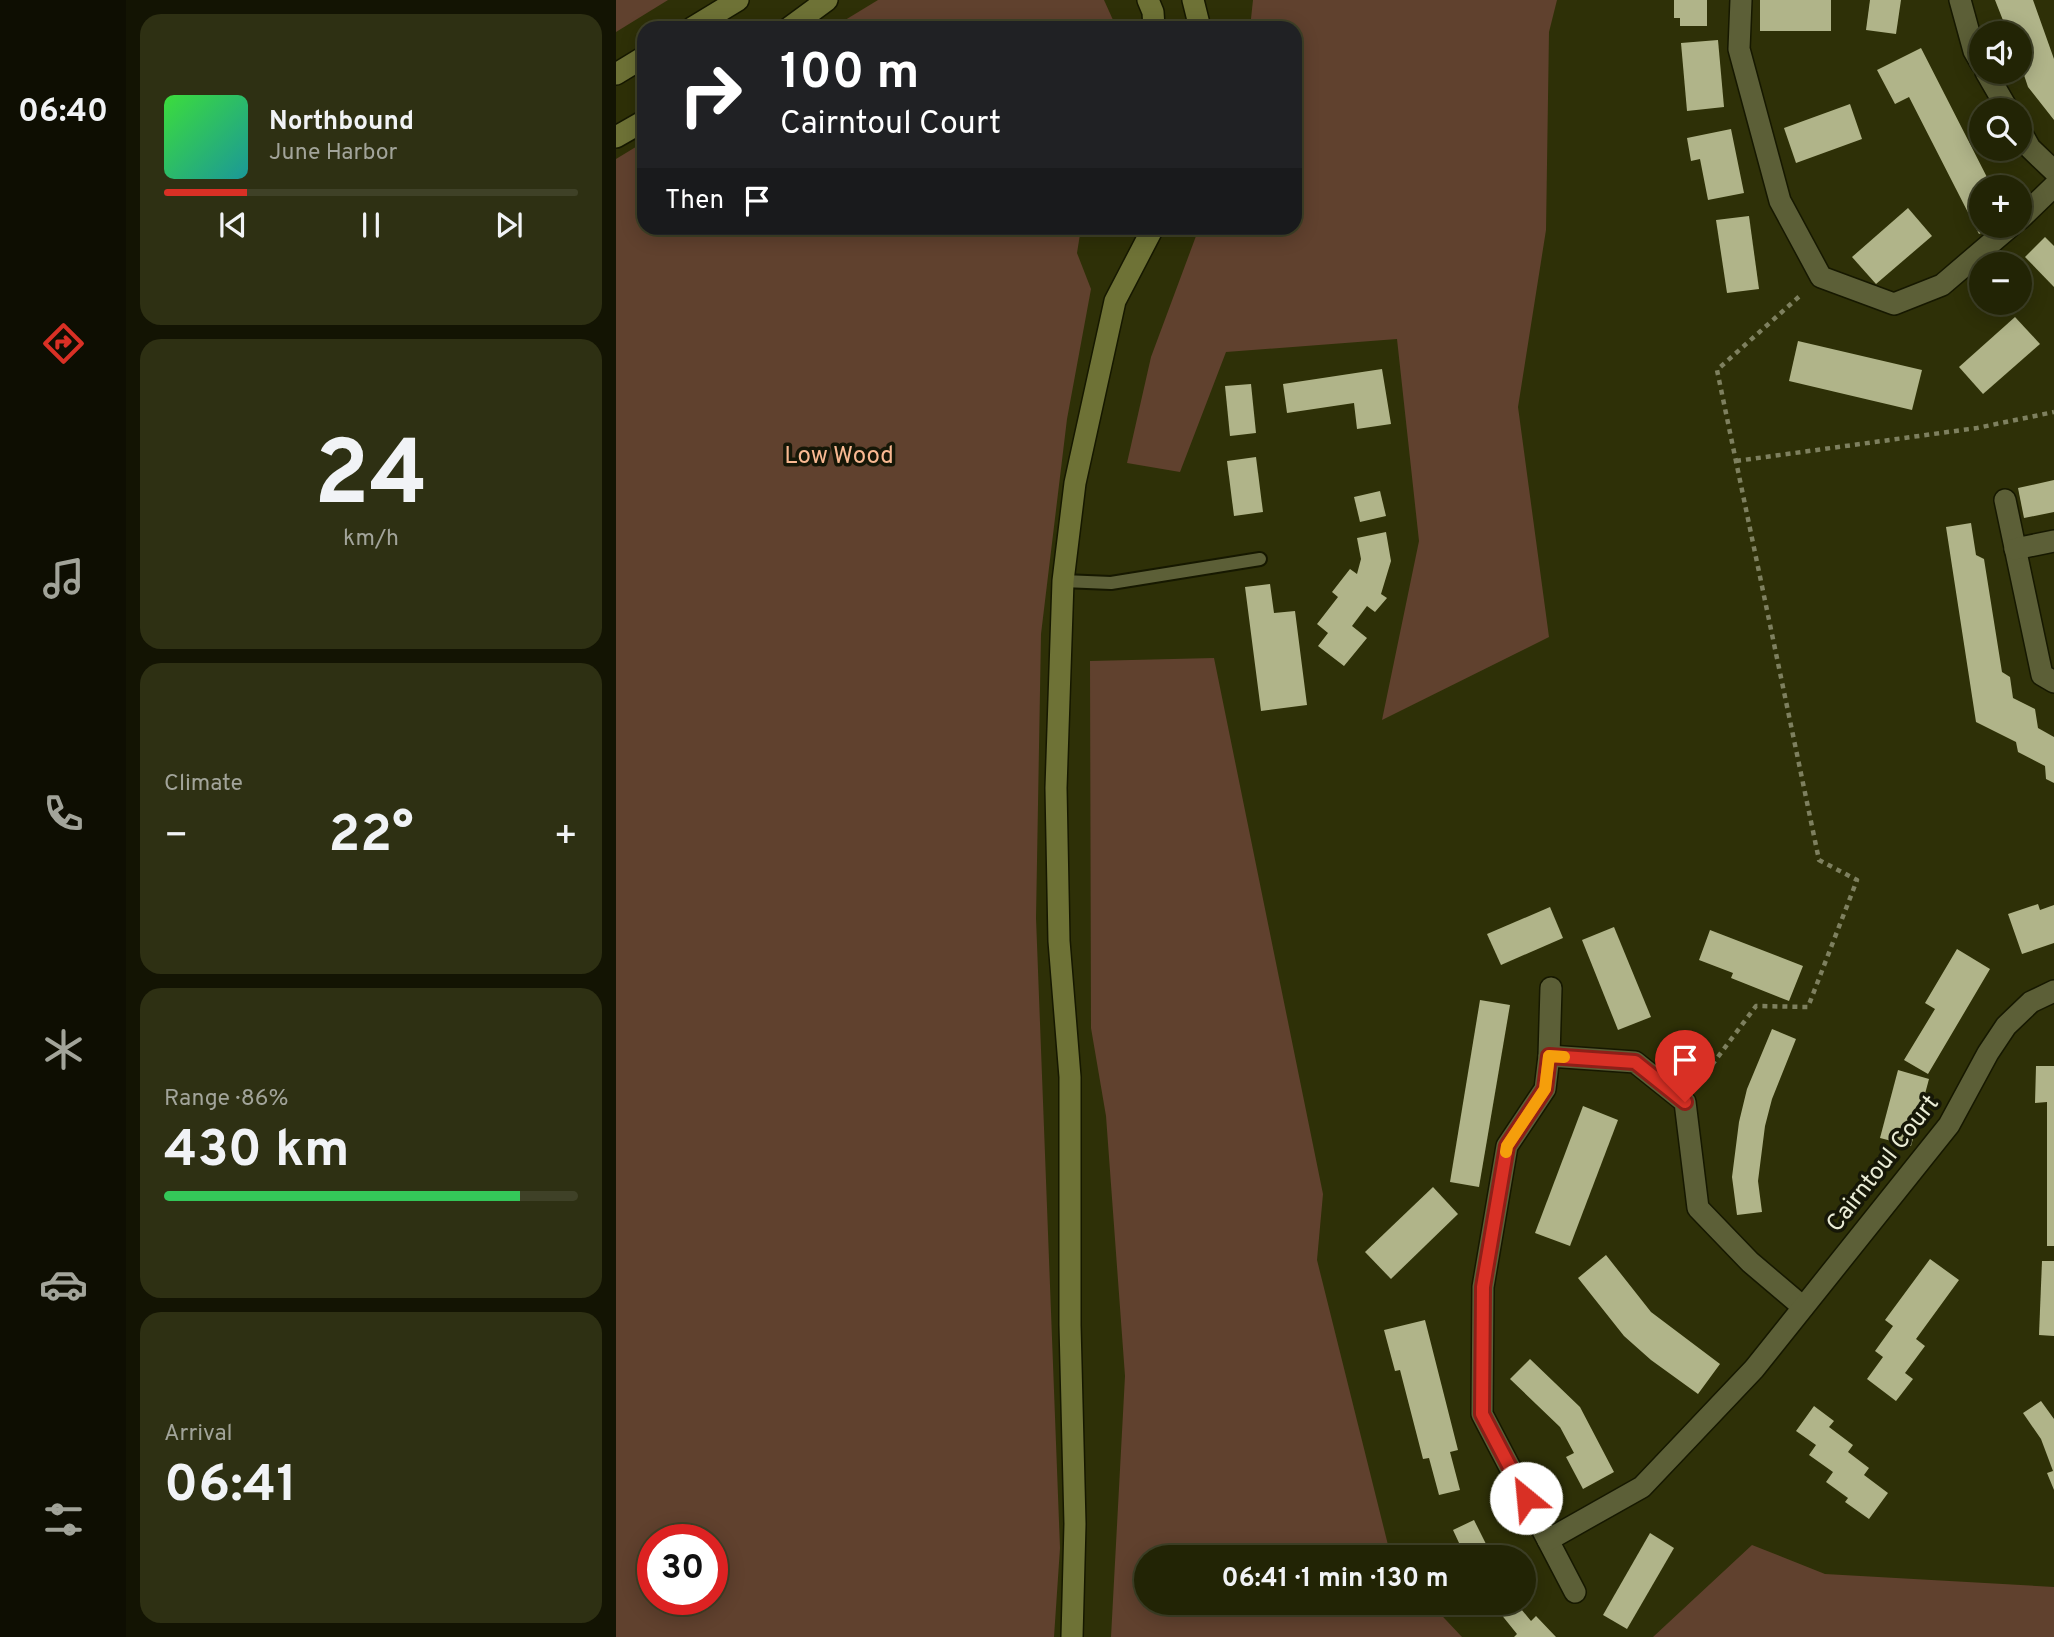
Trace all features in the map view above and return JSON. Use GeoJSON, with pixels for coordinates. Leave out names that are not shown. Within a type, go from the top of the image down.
{"type":"FeatureCollection","features":[{"type":"Feature","properties":{"kind":"main road"},"geometry":{"type":"LineString","coordinates":[[704,21],[738,0]]}},
{"type":"Feature","properties":{"kind":"main road"},"geometry":{"type":"LineString","coordinates":[[798,21],[827,0]]}},
{"type":"Feature","properties":{"kind":"main road"},"geometry":{"type":"LineString","coordinates":[[1148,0],[1154,21]]}},
{"type":"Feature","properties":{"kind":"main road"},"geometry":{"type":"LineString","coordinates":[[1193,0],[1198,21]]}},
{"type":"Feature","properties":{"kind":"main road"},"geometry":{"type":"LineString","coordinates":[[616,74],[637,61]]}},
{"type":"Feature","properties":{"kind":"main road"},"geometry":{"type":"LineString","coordinates":[[616,137],[637,125]]}},
{"type":"Feature","properties":{"kind":"main road"},"geometry":{"type":"LineString","coordinates":[[1128,271],[1135,235]]}},
{"type":"Feature","properties":{"kind":"main road"},"geometry":{"type":"LineString","coordinates":[[1072,1637],[1075,1524],[1070,1325],[1070,1077],[1059,941],[1056,788],[1063,581],[1075,483],[1115,301],[1128,271],[1149,235]]}},
{"type":"Feature","properties":{"kind":"street"},"geometry":{"type":"LineString","coordinates":[[1741,0],[1739,49],[1780,201],[1821,277],[1894,304],[1942,285],[1997,238]]}},
{"type":"Feature","properties":{"kind":"street"},"geometry":{"type":"LineString","coordinates":[[1960,0],[1969,33]]}},
{"type":"Feature","properties":{"kind":"street"},"geometry":{"type":"LineString","coordinates":[[2032,150],[2054,171]]}},
{"type":"Feature","properties":{"kind":"street"},"geometry":{"type":"LineString","coordinates":[[2032,207],[2054,186]]}},
{"type":"Feature","properties":{"kind":"street"},"geometry":{"type":"LineString","coordinates":[[2005,500],[2042,675],[2054,682]]}},
{"type":"Feature","properties":{"kind":"street"},"geometry":{"type":"LineString","coordinates":[[2015,548],[2054,541]]}},
{"type":"Feature","properties":{"kind":"street"},"geometry":{"type":"LineString","coordinates":[[1552,988],[1545,1089],[1507,1146],[1483,1287],[1482,1414],[1575,1592]]}},
{"type":"Feature","properties":{"kind":"street","name":"Cairntoul Court"},"geometry":{"type":"LineString","coordinates":[[1548,1540],[1642,1487],[1754,1369],[1950,1125],[1988,1052],[2006,1026],[2031,1002],[2054,991]]}},
{"type":"Feature","properties":{"kind":"street"},"geometry":{"type":"LineString","coordinates":[[1549,1056],[1635,1062],[1685,1102],[1698,1208],[1750,1262],[1803,1307]]}},
{"type":"Feature","properties":{"kind":"lane"},"geometry":{"type":"LineString","coordinates":[[1063,581],[1111,583],[1260,559]]}},
{"type":"Feature","properties":{"kind":"path"},"geometry":{"type":"LineString","coordinates":[[1685,1102],[1756,1006],[1808,1007],[1857,880],[1819,860],[1717,369],[1821,277]]}},
{"type":"Feature","properties":{"kind":"path"},"geometry":{"type":"LineString","coordinates":[[1736,461],[1977,428],[2054,412]]}},
{"type":"Feature","properties":{"kind":"green space"},"geometry":{"type":"Polygon","coordinates":[[[616,0],[668,0],[616,32],[616,0]]]}},
{"type":"Feature","properties":{"kind":"green space"},"geometry":{"type":"Polygon","coordinates":[[[878,0],[1104,0],[1113,20],[1113,21],[844,21],[878,0]]]}},
{"type":"Feature","properties":{"kind":"green space"},"geometry":{"type":"Polygon","coordinates":[[[1253,0],[1557,0],[1549,32],[1546,230],[1518,407],[1549,637],[1382,720],[1419,541],[1397,339],[1226,352],[1180,472],[1127,463],[1151,357],[1196,235],[1302,235],[1302,21],[1251,21],[1253,0]]]}},
{"type":"Feature","properties":{"kind":"green space","name":"Low Wood"},"geometry":{"type":"Polygon","coordinates":[[[637,146],[637,235],[1080,235],[1077,253],[1091,289],[1067,419],[1041,634],[1036,918],[1060,1548],[1054,1637],[616,1637],[616,159],[637,146]]]}},
{"type":"Feature","properties":{"kind":"green space"},"geometry":{"type":"Polygon","coordinates":[[[1214,658],[1323,1194],[1317,1260],[1388,1545],[1134,1545],[1134,1615],[1441,1615],[1462,1637],[1111,1637],[1125,1376],[1106,1116],[1091,1028],[1090,661],[1214,658]]]}},
{"type":"Feature","properties":{"kind":"green space"},"geometry":{"type":"Polygon","coordinates":[[[1752,1545],[1825,1574],[2054,1587],[2054,1637],[1653,1637],[1752,1545]]]}},
{"type":"Feature","properties":{"kind":"building"},"geometry":{"type":"Polygon","coordinates":[[[1674,0],[1707,0],[1707,26],[1680,26],[1680,18],[1674,18],[1674,0]]]}},
{"type":"Feature","properties":{"kind":"building"},"geometry":{"type":"Polygon","coordinates":[[[1760,0],[1831,0],[1831,31],[1760,31],[1760,0]]]}},
{"type":"Feature","properties":{"kind":"building"},"geometry":{"type":"Polygon","coordinates":[[[1870,0],[1901,0],[1896,34],[1866,30],[1870,0]]]}},
{"type":"Feature","properties":{"kind":"building"},"geometry":{"type":"Polygon","coordinates":[[[1995,0],[2033,0],[2054,59],[2054,120],[2027,84],[2032,84],[2032,21],[2003,21],[1995,0]]]}},
{"type":"Feature","properties":{"kind":"building"},"geometry":{"type":"Polygon","coordinates":[[[1718,40],[1724,107],[1687,111],[1681,43],[1718,40]]]}},
{"type":"Feature","properties":{"kind":"building"},"geometry":{"type":"Polygon","coordinates":[[[1921,48],[1969,142],[1969,161],[1979,161],[1986,175],[1969,175],[1969,214],[1909,97],[1895,104],[1877,70],[1921,48]]]}},
{"type":"Feature","properties":{"kind":"building"},"geometry":{"type":"Polygon","coordinates":[[[1850,104],[1862,139],[1796,163],[1784,128],[1850,104]]]}},
{"type":"Feature","properties":{"kind":"building"},"geometry":{"type":"Polygon","coordinates":[[[1731,129],[1744,193],[1708,200],[1700,159],[1691,161],[1687,138],[1731,129]]]}},
{"type":"Feature","properties":{"kind":"building"},"geometry":{"type":"Polygon","coordinates":[[[1908,208],[1932,236],[1876,284],[1852,257],[1908,208]]]}},
{"type":"Feature","properties":{"kind":"building"},"geometry":{"type":"Polygon","coordinates":[[[1749,216],[1759,289],[1727,293],[1716,220],[1749,216]]]}},
{"type":"Feature","properties":{"kind":"building"},"geometry":{"type":"Polygon","coordinates":[[[2045,237],[2054,246],[2054,287],[2032,264],[2030,252],[2045,237]]]}},
{"type":"Feature","properties":{"kind":"building"},"geometry":{"type":"Polygon","coordinates":[[[2015,317],[2040,344],[1983,394],[1959,367],[2015,317]]]}},
{"type":"Feature","properties":{"kind":"building"},"geometry":{"type":"Polygon","coordinates":[[[1798,341],[1922,370],[1912,410],[1789,381],[1798,341]]]}},
{"type":"Feature","properties":{"kind":"building"},"geometry":{"type":"Polygon","coordinates":[[[1382,369],[1391,424],[1357,429],[1354,403],[1287,413],[1283,384],[1382,369]]]}},
{"type":"Feature","properties":{"kind":"building"},"geometry":{"type":"Polygon","coordinates":[[[1251,384],[1256,433],[1230,436],[1225,386],[1251,384]]]}},
{"type":"Feature","properties":{"kind":"building"},"geometry":{"type":"Polygon","coordinates":[[[1256,457],[1263,512],[1234,516],[1227,461],[1256,457]]]}},
{"type":"Feature","properties":{"kind":"building"},"geometry":{"type":"Polygon","coordinates":[[[2054,480],[2054,512],[2024,518],[2018,488],[2054,480]]]}},
{"type":"Feature","properties":{"kind":"building"},"geometry":{"type":"Polygon","coordinates":[[[1380,491],[1386,516],[1360,522],[1354,497],[1380,491]]]}},
{"type":"Feature","properties":{"kind":"building"},"geometry":{"type":"Polygon","coordinates":[[[1971,523],[1976,555],[1984,559],[2002,672],[2010,677],[2013,698],[2035,709],[2038,728],[2054,737],[2054,783],[2046,779],[2045,766],[2018,752],[2016,742],[1976,722],[1946,527],[1971,523]]]}},
{"type":"Feature","properties":{"kind":"building"},"geometry":{"type":"Polygon","coordinates":[[[1386,532],[1391,561],[1381,594],[1387,598],[1375,612],[1367,606],[1352,626],[1367,638],[1344,666],[1318,646],[1328,633],[1317,624],[1338,597],[1332,592],[1350,569],[1357,574],[1361,559],[1357,538],[1386,532]]]}},
{"type":"Feature","properties":{"kind":"building"},"geometry":{"type":"Polygon","coordinates":[[[1270,584],[1274,613],[1295,611],[1307,705],[1261,711],[1245,587],[1270,584]]]}},
{"type":"Feature","properties":{"kind":"building"},"geometry":{"type":"Polygon","coordinates":[[[2038,904],[2040,910],[2054,905],[2054,943],[2022,954],[2008,914],[2038,904]]]}},
{"type":"Feature","properties":{"kind":"building"},"geometry":{"type":"Polygon","coordinates":[[[1550,907],[1563,938],[1501,965],[1487,934],[1550,907]]]}},
{"type":"Feature","properties":{"kind":"building"},"geometry":{"type":"Polygon","coordinates":[[[1614,927],[1651,1017],[1618,1030],[1582,940],[1614,927]]]}},
{"type":"Feature","properties":{"kind":"building"},"geometry":{"type":"Polygon","coordinates":[[[1710,930],[1803,966],[1789,1001],[1731,978],[1733,973],[1699,960],[1710,930]]]}},
{"type":"Feature","properties":{"kind":"building"},"geometry":{"type":"Polygon","coordinates":[[[1957,949],[1990,969],[1928,1074],[1904,1060],[1935,1009],[1925,1003],[1957,949]]]}},
{"type":"Feature","properties":{"kind":"building"},"geometry":{"type":"Polygon","coordinates":[[[1480,1000],[1510,1005],[1479,1187],[1450,1182],[1480,1000]]]}},
{"type":"Feature","properties":{"kind":"building"},"geometry":{"type":"Polygon","coordinates":[[[1772,1029],[1796,1039],[1772,1099],[1765,1126],[1758,1181],[1762,1212],[1737,1215],[1732,1177],[1739,1122],[1747,1089],[1772,1029]]]}},
{"type":"Feature","properties":{"kind":"building"},"geometry":{"type":"Polygon","coordinates":[[[2036,1066],[2054,1066],[2054,1246],[2047,1246],[2047,1102],[2035,1103],[2036,1066]]]}},
{"type":"Feature","properties":{"kind":"building"},"geometry":{"type":"Polygon","coordinates":[[[1898,1070],[1929,1079],[1911,1146],[1880,1138],[1898,1070]]]}},
{"type":"Feature","properties":{"kind":"building"},"geometry":{"type":"Polygon","coordinates":[[[1583,1106],[1618,1120],[1570,1246],[1535,1233],[1583,1106]]]}},
{"type":"Feature","properties":{"kind":"building"},"geometry":{"type":"Polygon","coordinates":[[[1433,1187],[1458,1214],[1391,1279],[1365,1252],[1433,1187]]]}},
{"type":"Feature","properties":{"kind":"building"},"geometry":{"type":"Polygon","coordinates":[[[1606,1255],[1651,1312],[1720,1364],[1698,1394],[1651,1360],[1624,1336],[1578,1278],[1606,1255]]]}},
{"type":"Feature","properties":{"kind":"building"},"geometry":{"type":"Polygon","coordinates":[[[1930,1259],[1959,1280],[1916,1339],[1925,1346],[1905,1373],[1913,1379],[1896,1401],[1867,1379],[1883,1357],[1875,1351],[1893,1326],[1885,1320],[1930,1259]]]}},
{"type":"Feature","properties":{"kind":"building"},"geometry":{"type":"Polygon","coordinates":[[[2042,1261],[2054,1261],[2054,1336],[2039,1335],[2042,1261]]]}},
{"type":"Feature","properties":{"kind":"building"},"geometry":{"type":"Polygon","coordinates":[[[1425,1320],[1458,1450],[1450,1452],[1460,1490],[1439,1495],[1429,1458],[1423,1459],[1400,1370],[1395,1371],[1384,1330],[1425,1320]]]}},
{"type":"Feature","properties":{"kind":"building"},"geometry":{"type":"Polygon","coordinates":[[[1530,1359],[1580,1407],[1614,1472],[1583,1489],[1566,1457],[1574,1453],[1560,1427],[1510,1379],[1530,1359]]]}},
{"type":"Feature","properties":{"kind":"building"},"geometry":{"type":"Polygon","coordinates":[[[2041,1401],[2054,1419],[2054,1490],[2047,1473],[2053,1471],[2041,1439],[2023,1413],[2041,1401]]]}},
{"type":"Feature","properties":{"kind":"building"},"geometry":{"type":"Polygon","coordinates":[[[1814,1406],[1834,1421],[1829,1427],[1853,1445],[1848,1452],[1869,1468],[1864,1475],[1888,1493],[1869,1519],[1845,1502],[1848,1498],[1826,1482],[1833,1472],[1809,1455],[1816,1445],[1796,1431],[1814,1406]]]}},
{"type":"Feature","properties":{"kind":"building"},"geometry":{"type":"Polygon","coordinates":[[[1474,1520],[1486,1545],[1460,1545],[1453,1530],[1474,1520]]]}},
{"type":"Feature","properties":{"kind":"building"},"geometry":{"type":"Polygon","coordinates":[[[1650,1533],[1674,1548],[1627,1629],[1603,1615],[1650,1533]]]}},
{"type":"Feature","properties":{"kind":"building"},"geometry":{"type":"Polygon","coordinates":[[[1502,1615],[1526,1615],[1531,1621],[1536,1616],[1556,1637],[1514,1637],[1517,1634],[1502,1615]]]}},
{"type":"Feature","properties":{"kind":"slow traffic"},"geometry":{"type":"LineString","coordinates":[[1506,1152],[1507,1146],[1545,1089],[1549,1056],[1564,1057]]}},
{"type":"Feature","properties":{"kind":"route"},"geometry":{"type":"LineString","coordinates":[[1526,1498],[1482,1414],[1483,1287],[1507,1146],[1545,1089],[1549,1056],[1635,1062],[1685,1102]]}}]}
